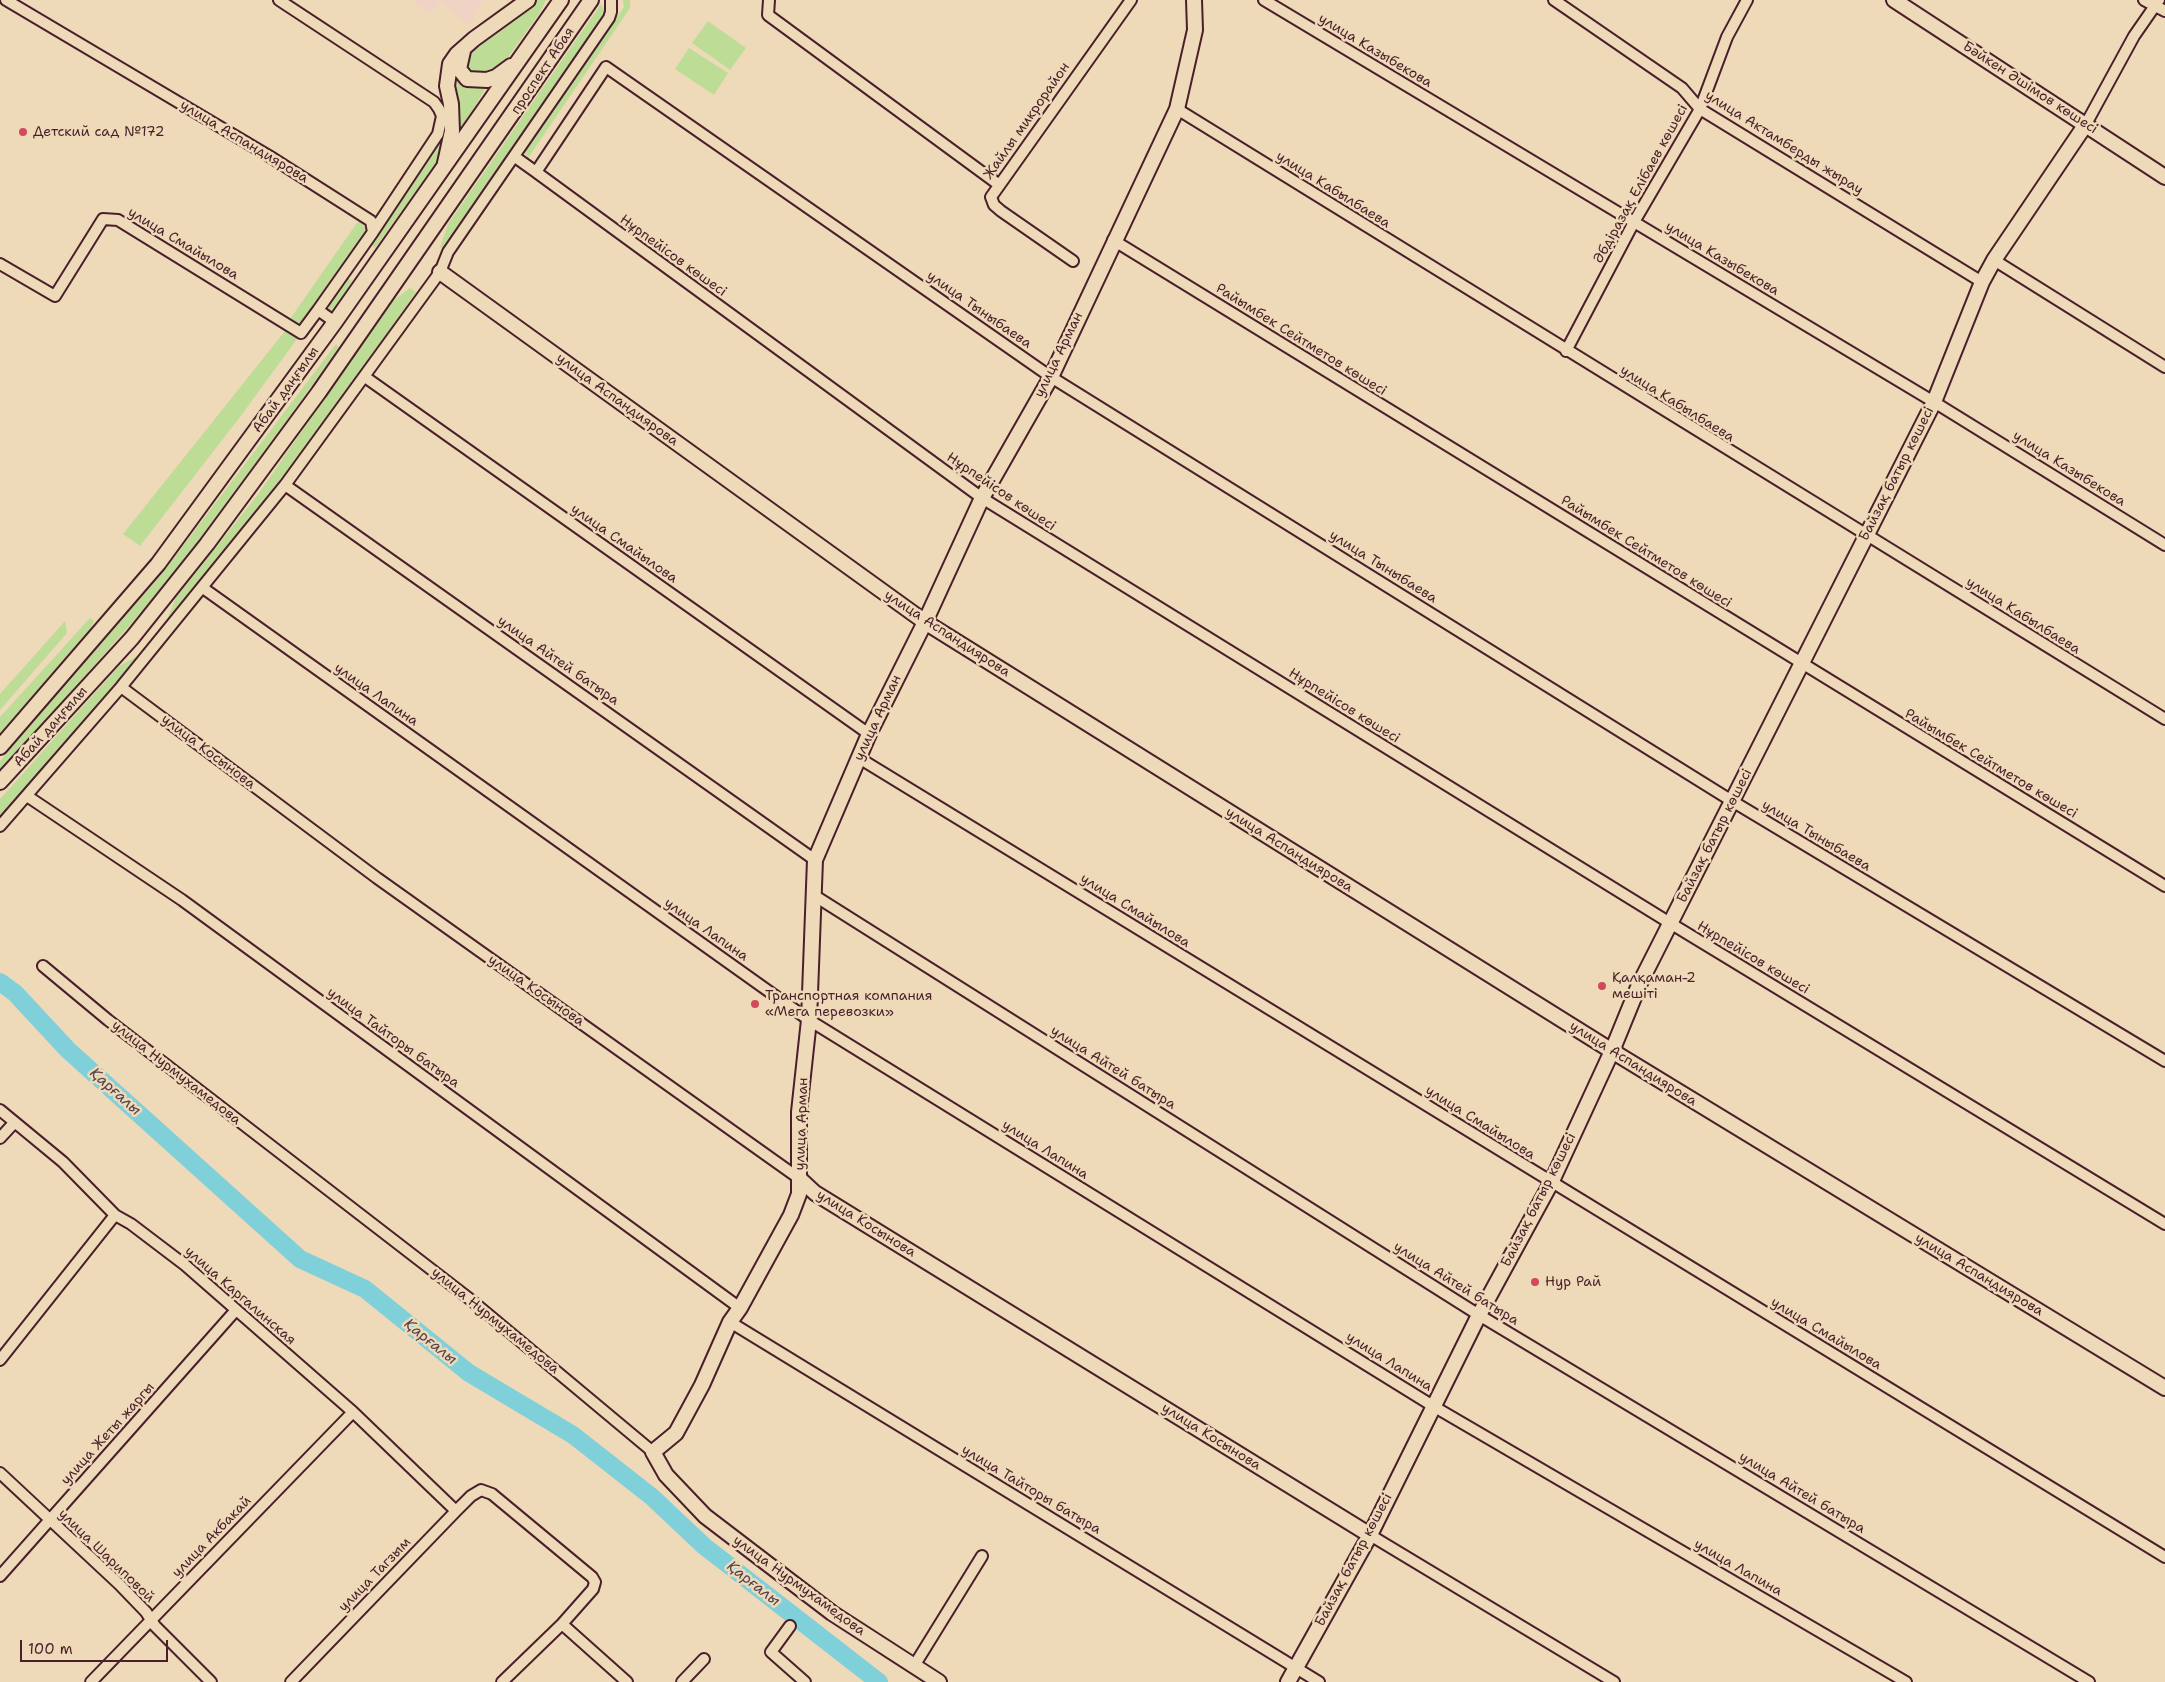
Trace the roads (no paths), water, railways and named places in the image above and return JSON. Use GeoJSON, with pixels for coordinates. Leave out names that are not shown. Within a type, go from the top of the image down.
{"type":"FeatureCollection","features":[{"type":"Feature","properties":{"kind":"street","name":"улица Аспандиярова"},"geometry":{"type":"LineString","coordinates":[[6,0],[269,156],[368,220],[373,226],[373,232]]}},
{"type":"Feature","properties":{"kind":"street"},"geometry":{"type":"LineString","coordinates":[[279,0],[434,102],[442,116],[438,134],[373,232],[318,310],[335,322]]}},
{"type":"Feature","properties":{"kind":"street"},"geometry":{"type":"LineString","coordinates":[[443,172],[452,131],[447,75],[450,64],[466,46],[528,0]]}},
{"type":"Feature","properties":{"kind":"street","name":"Абай даңғылы"},"geometry":{"type":"LineString","coordinates":[[0,747],[158,564],[443,172],[561,0]]}},
{"type":"Feature","properties":{"kind":"street","name":"проспект Абая"},"geometry":{"type":"LineString","coordinates":[[495,142],[591,0]]}},
{"type":"Feature","properties":{"kind":"street"},"geometry":{"type":"LineString","coordinates":[[0,826],[121,687],[203,588],[285,485],[365,377],[440,272],[448,252],[609,18],[611,12],[610,0]]}},
{"type":"Feature","properties":{"kind":"street"},"geometry":{"type":"LineString","coordinates":[[769,0],[768,15],[998,184]]}},
{"type":"Feature","properties":{"kind":"street","name":"Жайлы микрорайон"},"geometry":{"type":"LineString","coordinates":[[1073,261],[994,205],[991,197],[998,184],[1131,0]]}},
{"type":"Feature","properties":{"kind":"street","name":"улица Арман"},"geometry":{"type":"LineString","coordinates":[[653,1452],[676,1433],[702,1385],[730,1322],[740,1308],[791,1215],[798,1194],[800,1179],[799,1112],[809,1020],[816,860],[868,734],[925,622],[982,498],[1051,377],[1177,109],[1195,30],[1194,0]]}},
{"type":"Feature","properties":{"kind":"street","name":"улица Казыбекова"},"geometry":{"type":"LineString","coordinates":[[1264,0],[1934,402],[2165,545]]}},
{"type":"Feature","properties":{"kind":"street","name":"улица Актамберды жырау"},"geometry":{"type":"LineString","coordinates":[[1554,0],[1682,88],[1700,109],[1982,282]]}},
{"type":"Feature","properties":{"kind":"street","name":"Әбдіразақ Елібаев көшесі"},"geometry":{"type":"LineString","coordinates":[[1566,351],[1634,222],[1700,109],[1727,37],[1746,0]]}},
{"type":"Feature","properties":{"kind":"street","name":"Бәйкен Әшімов көшесі"},"geometry":{"type":"LineString","coordinates":[[1894,0],[2165,177]]}},
{"type":"Feature","properties":{"kind":"street"},"geometry":{"type":"LineString","coordinates":[[2144,0],[2157,3],[2165,11]]}},
{"type":"Feature","properties":{"kind":"street","name":"Байзақ батыр көшесі"},"geometry":{"type":"LineString","coordinates":[[1288,1682],[1370,1535],[1479,1315],[1551,1183],[1612,1052],[1639,985],[1934,402],[1982,282],[1994,260],[2086,124],[2117,65],[2157,3]]}},
{"type":"Feature","properties":{"kind":"street"},"geometry":{"type":"LineString","coordinates":[[466,46],[459,63],[459,69],[466,80],[475,81],[496,77],[506,71],[525,52]]}},
{"type":"Feature","properties":{"kind":"street","name":"улица Тыныбаева"},"geometry":{"type":"LineString","coordinates":[[536,172],[606,67],[1051,377],[1732,801],[2165,1061]]}},
{"type":"Feature","properties":{"kind":"street","name":"улица Кабылбаева"},"geometry":{"type":"LineString","coordinates":[[1177,109],[1566,351],[2165,719]]}},
{"type":"Feature","properties":{"kind":"street","name":"Абай даңғылы"},"geometry":{"type":"LineString","coordinates":[[0,782],[132,638],[208,544],[319,392],[495,142]]}},
{"type":"Feature","properties":{"kind":"street","name":"Нұрпейісов көшесі"},"geometry":{"type":"LineString","coordinates":[[515,157],[982,498],[1670,923],[2165,1224]]}},
{"type":"Feature","properties":{"kind":"street","name":"улица Смайылова"},"geometry":{"type":"LineString","coordinates":[[0,264],[55,296],[103,219],[118,220],[301,333],[318,310]]}},
{"type":"Feature","properties":{"kind":"street","name":"Райымбек Сейтметов көшесі"},"geometry":{"type":"LineString","coordinates":[[1114,240],[1802,665],[2165,886]]}},
{"type":"Feature","properties":{"kind":"street"},"geometry":{"type":"LineString","coordinates":[[1994,260],[2165,367]]}},
{"type":"Feature","properties":{"kind":"street","name":"улица Аспандиярова"},"geometry":{"type":"LineString","coordinates":[[440,272],[925,622],[1612,1052],[2165,1388]]}},
{"type":"Feature","properties":{"kind":"street","name":"улица Смайылова"},"geometry":{"type":"LineString","coordinates":[[365,377],[868,734]]}},
{"type":"Feature","properties":{"kind":"street","name":"улица Айтей батыра"},"geometry":{"type":"LineString","coordinates":[[285,485],[816,860]]}},
{"type":"Feature","properties":{"kind":"street","name":"улица Лапина"},"geometry":{"type":"LineString","coordinates":[[203,588],[809,1020],[1433,1406],[1906,1682]]}},
{"type":"Feature","properties":{"kind":"street","name":"улица Косынова"},"geometry":{"type":"LineString","coordinates":[[121,687],[377,878],[800,1179],[815,1193],[1370,1535],[1614,1682]]}},
{"type":"Feature","properties":{"kind":"street","name":"улица Смайылова"},"geometry":{"type":"LineString","coordinates":[[859,758],[2165,1557]]}},
{"type":"Feature","properties":{"kind":"street","name":"улица Тайторы батыра"},"geometry":{"type":"LineString","coordinates":[[27,796],[182,900],[740,1308]]}},
{"type":"Feature","properties":{"kind":"street","name":"улица Айтей батыра"},"geometry":{"type":"LineString","coordinates":[[815,896],[1479,1315],[2089,1682]]}},
{"type":"Feature","properties":{"kind":"street","name":"улица Нурмухамедова"},"geometry":{"type":"LineString","coordinates":[[43,966],[115,1026],[471,1300],[653,1452],[666,1475],[705,1516],[832,1613],[940,1682]]}},
{"type":"Feature","properties":{"kind":"street","name":"улица Каргалинская"},"geometry":{"type":"LineString","coordinates":[[0,1110],[63,1162],[115,1216],[131,1224],[185,1265],[353,1412],[456,1510]]}},
{"type":"Feature","properties":{"kind":"street"},"geometry":{"type":"LineString","coordinates":[[0,1138],[14,1123]]}},
{"type":"Feature","properties":{"kind":"street"},"geometry":{"type":"LineString","coordinates":[[0,1360],[115,1216]]}},
{"type":"Feature","properties":{"kind":"street","name":"улица Жеты жаргы"},"geometry":{"type":"LineString","coordinates":[[0,1576],[236,1310]]}},
{"type":"Feature","properties":{"kind":"street","name":"улица Тайторы батыра"},"geometry":{"type":"LineString","coordinates":[[730,1322],[1318,1682]]}},
{"type":"Feature","properties":{"kind":"street","name":"улица Акбакай"},"geometry":{"type":"LineString","coordinates":[[91,1682],[353,1412]]}},
{"type":"Feature","properties":{"kind":"street","name":"улица Шариповой"},"geometry":{"type":"LineString","coordinates":[[0,1473],[125,1591],[146,1612],[150,1621],[211,1682]]}},
{"type":"Feature","properties":{"kind":"street","name":"улица Тагзым"},"geometry":{"type":"LineString","coordinates":[[291,1682],[456,1510],[471,1496],[481,1490],[492,1494],[595,1582],[593,1588],[562,1624]]}},
{"type":"Feature","properties":{"kind":"street"},"geometry":{"type":"LineString","coordinates":[[914,1666],[982,1556]]}},
{"type":"Feature","properties":{"kind":"street"},"geometry":{"type":"LineString","coordinates":[[502,1682],[562,1624],[627,1682]]}},
{"type":"Feature","properties":{"kind":"street"},"geometry":{"type":"LineString","coordinates":[[790,1626],[771,1652],[805,1682]]}},
{"type":"Feature","properties":{"kind":"street"},"geometry":{"type":"LineString","coordinates":[[682,1682],[704,1659]]}},
{"type":"Feature","properties":{"kind":"waterway","name":"Қарғалы"},"geometry":{"type":"LineString","coordinates":[[0,982],[15,993],[68,1050],[300,1259],[365,1289],[469,1373],[573,1435],[652,1497],[704,1546],[879,1682]]}},
{"type":"Feature","properties":{"kind":"place","name":"Детский сад №172"},"geometry":{"type":"Point","coordinates":[23,132]}},
{"type":"Feature","properties":{"kind":"place","name":"Қалқаман-2 мешіті"},"geometry":{"type":"Point","coordinates":[1602,986]}},
{"type":"Feature","properties":{"kind":"place","name":"Транспортная компания «Мега перевозки»"},"geometry":{"type":"Point","coordinates":[755,1004]}},
{"type":"Feature","properties":{"kind":"place","name":"Нур Рай"},"geometry":{"type":"Point","coordinates":[1535,1282]}}]}
